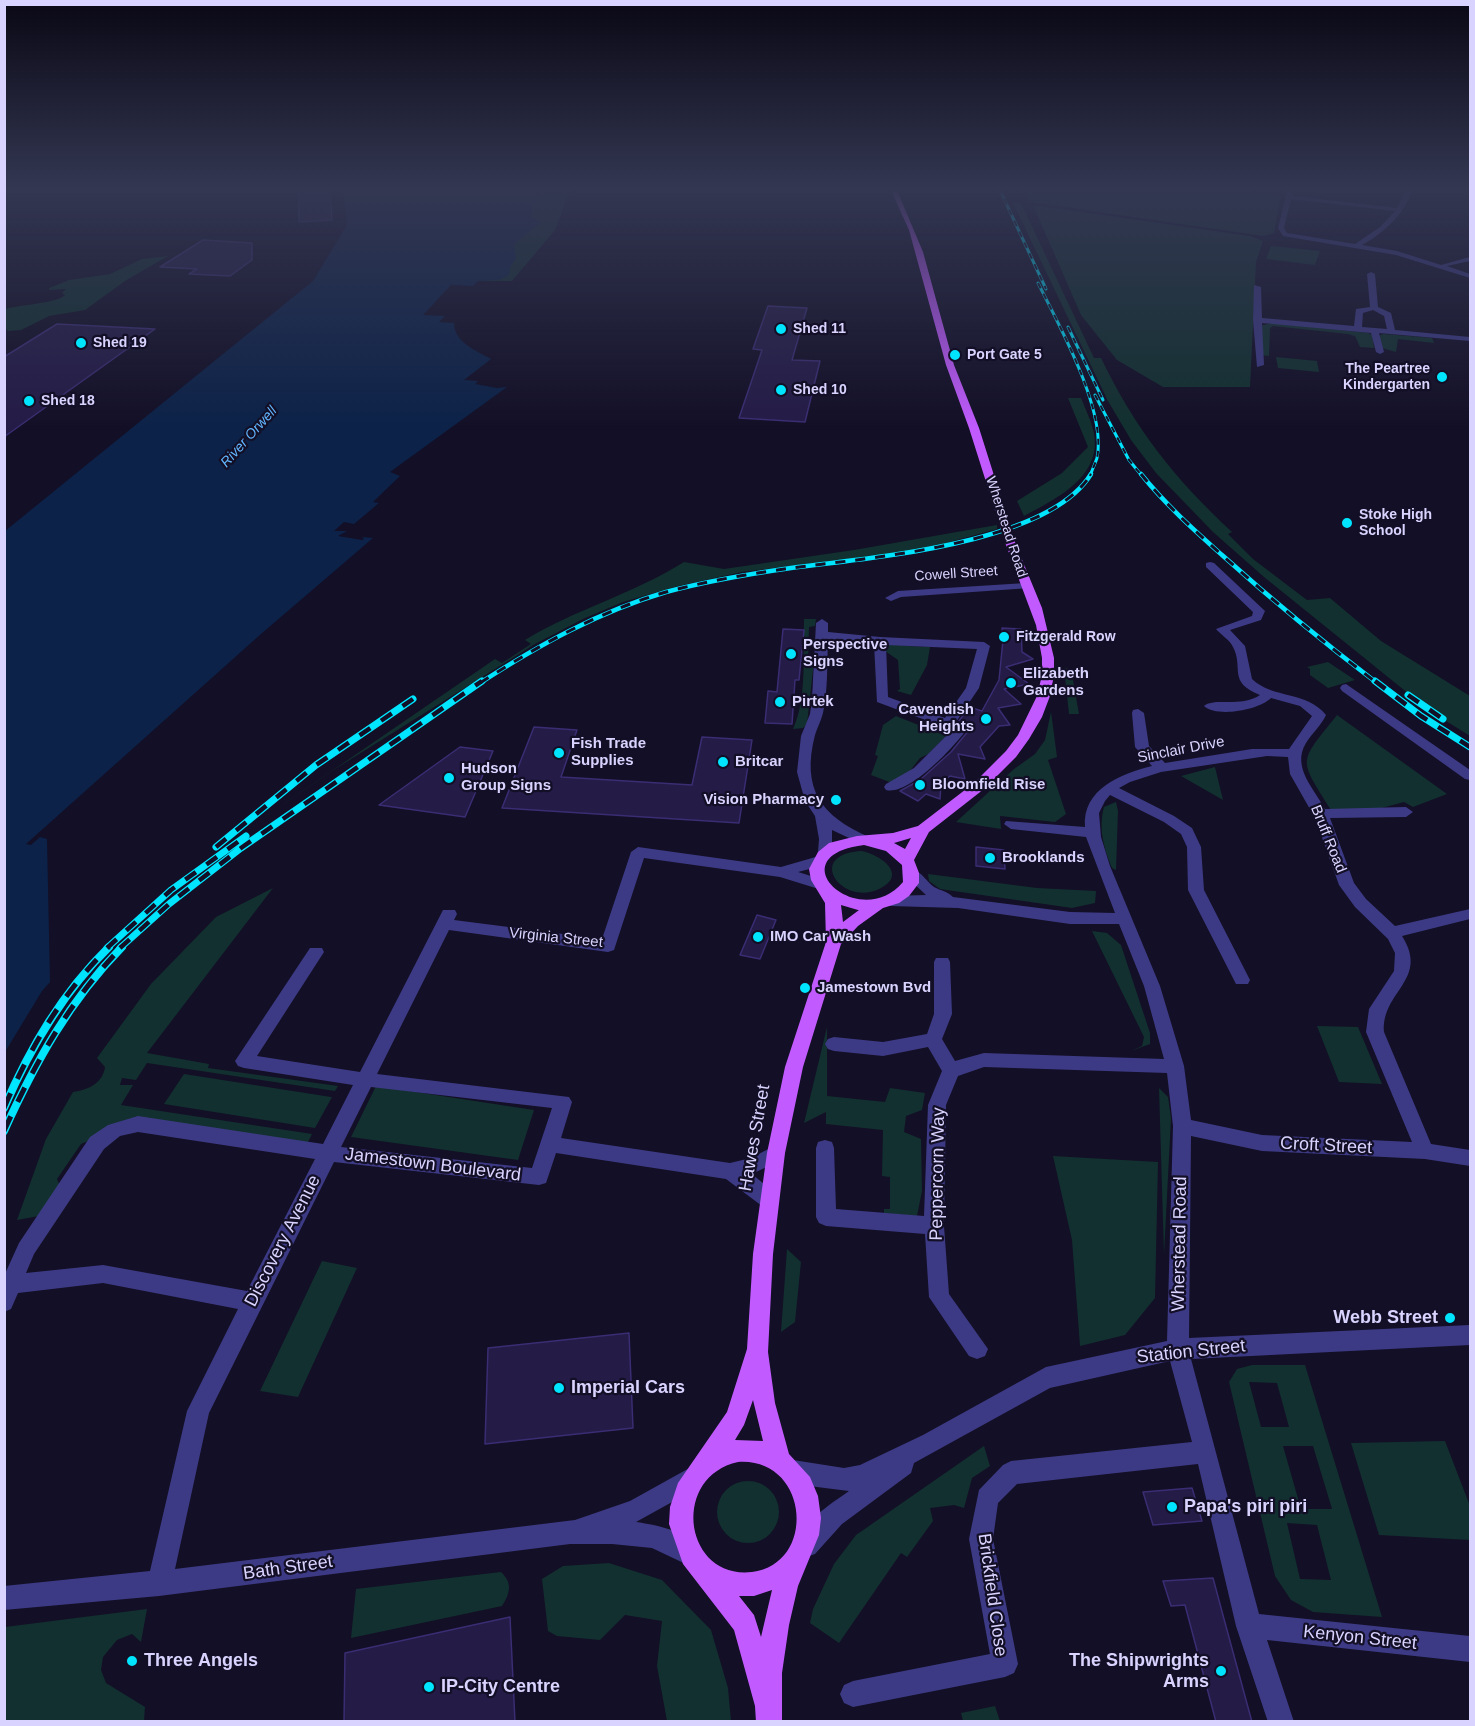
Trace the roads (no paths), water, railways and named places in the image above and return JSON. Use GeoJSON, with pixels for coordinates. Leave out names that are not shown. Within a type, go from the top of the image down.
{"type":"FeatureCollection","features":[{"type":"Feature","properties":{"kind":"main road","name":"Wherstead Road"},"geometry":{"type":"LineString","coordinates":[[869,841],[895,838],[924,828],[962,801],[1016,746],[1037,711],[1047,680],[1048,659],[1041,627],[974,429],[950,366],[923,269]]}},
{"type":"Feature","properties":{"kind":"main road","name":"Wherstead Road"},"geometry":{"type":"LineString","coordinates":[[910,867],[924,828]]}},
{"type":"Feature","properties":{"kind":"main road"},"geometry":{"type":"LineString","coordinates":[[869,841],[893,848],[910,867],[907,890],[884,902],[849,902],[824,888],[817,876],[826,853],[869,841]]}},
{"type":"Feature","properties":{"kind":"main road","name":"Hawes Street"},"geometry":{"type":"LineString","coordinates":[[768,1713],[776,1626],[798,1555],[809,1528],[809,1508],[803,1488],[786,1466],[764,1403],[758,1349],[763,1254],[776,1153],[794,1066],[834,942],[833,903],[824,888]]}},
{"type":"Feature","properties":{"kind":"main road","name":"Hawes Street"},"geometry":{"type":"LineString","coordinates":[[834,942],[852,922],[884,902]]}},
{"type":"Feature","properties":{"kind":"main road","name":"Hawes Street"},"geometry":{"type":"LineString","coordinates":[[758,1349],[736,1417],[686,1491],[681,1524],[685,1540],[698,1562],[745,1624],[768,1713]]}},
{"type":"Feature","properties":{"kind":"main road"},"geometry":{"type":"LineString","coordinates":[[698,1472],[720,1455],[740,1450],[760,1451],[786,1466]]}},
{"type":"Feature","properties":{"kind":"main road"},"geometry":{"type":"LineString","coordinates":[[698,1562],[726,1582],[750,1585],[774,1578],[798,1555]]}},
{"type":"Feature","properties":{"kind":"street"},"geometry":{"type":"LineString","coordinates":[[1450,269],[1470,276]]}},
{"type":"Feature","properties":{"kind":"street"},"geometry":{"type":"LineString","coordinates":[[1371,274],[1374,308]]}},
{"type":"Feature","properties":{"kind":"street"},"geometry":{"type":"LineString","coordinates":[[1257,287],[1260,365]]}},
{"type":"Feature","properties":{"kind":"street"},"geometry":{"type":"LineString","coordinates":[[1358,330],[1359,311],[1374,308],[1388,315],[1392,333]]}},
{"type":"Feature","properties":{"kind":"street"},"geometry":{"type":"LineString","coordinates":[[1257,320],[1470,339]]}},
{"type":"Feature","properties":{"kind":"street"},"geometry":{"type":"LineString","coordinates":[[1375,332],[1380,352]]}},
{"type":"Feature","properties":{"kind":"street"},"geometry":{"type":"LineString","coordinates":[[1210,565],[1259,611],[1257,618],[1222,629],[1239,646],[1243,674],[1247,681],[1269,694],[1306,705],[1319,715],[1297,745],[1294,754]]}},
{"type":"Feature","properties":{"kind":"street","name":"Cowell Street"},"geometry":{"type":"LineString","coordinates":[[891,598],[898,594],[1026,586]]}},
{"type":"Feature","properties":{"kind":"street"},"geometry":{"type":"LineString","coordinates":[[869,841],[839,830],[822,814],[810,799],[803,777],[808,736],[817,714],[822,629],[880,641],[984,646],[975,683],[960,711],[948,723]]}},
{"type":"Feature","properties":{"kind":"street"},"geometry":{"type":"LineString","coordinates":[[880,641],[882,699],[960,729],[919,769],[891,788]]}},
{"type":"Feature","properties":{"kind":"street"},"geometry":{"type":"LineString","coordinates":[[1346,688],[1470,776]]}},
{"type":"Feature","properties":{"kind":"street"},"geometry":{"type":"LineString","coordinates":[[1210,706],[1245,707],[1263,700],[1269,694]]}},
{"type":"Feature","properties":{"kind":"street"},"geometry":{"type":"LineString","coordinates":[[1138,714],[1142,747],[1162,768]]}},
{"type":"Feature","properties":{"kind":"street","name":"Sinclair Drive"},"geometry":{"type":"LineString","coordinates":[[1125,918],[1093,833],[1092,814],[1100,799],[1109,789],[1128,777],[1162,768],[1260,752],[1294,754]]}},
{"type":"Feature","properties":{"kind":"street","name":"Bruff Road"},"geometry":{"type":"LineString","coordinates":[[1294,754],[1297,773],[1321,814],[1332,853],[1347,884],[1371,914],[1394,932]]}},
{"type":"Feature","properties":{"kind":"street"},"geometry":{"type":"LineString","coordinates":[[1109,789],[1169,819],[1186,831],[1194,847],[1196,890],[1242,980]]}},
{"type":"Feature","properties":{"kind":"street"},"geometry":{"type":"LineString","coordinates":[[1321,814],[1406,812]]}},
{"type":"Feature","properties":{"kind":"street"},"geometry":{"type":"LineString","coordinates":[[781,872],[826,853],[822,814]]}},
{"type":"Feature","properties":{"kind":"street"},"geometry":{"type":"LineString","coordinates":[[1011,824],[1093,833]]}},
{"type":"Feature","properties":{"kind":"street","name":"Virginia Street"},"geometry":{"type":"LineString","coordinates":[[446,919],[608,946],[638,852],[781,872]]}},
{"type":"Feature","properties":{"kind":"street"},"geometry":{"type":"LineString","coordinates":[[910,867],[928,890],[968,903]]}},
{"type":"Feature","properties":{"kind":"street"},"geometry":{"type":"LineString","coordinates":[[781,872],[824,888]]}},
{"type":"Feature","properties":{"kind":"street"},"geometry":{"type":"LineString","coordinates":[[884,902],[914,899],[968,903],[1070,918],[1125,918]]}},
{"type":"Feature","properties":{"kind":"street"},"geometry":{"type":"LineString","coordinates":[[1425,1151],[1375,1032],[1375,1018],[1380,1004],[1402,975],[1404,956],[1394,932],[1470,914]]}},
{"type":"Feature","properties":{"kind":"street","name":"Wherstead Road"},"geometry":{"type":"LineString","coordinates":[[1125,918],[1152,986],[1175,1066],[1182,1126],[1178,1349],[1250,1626],[1281,1722]]}},
{"type":"Feature","properties":{"kind":"street","name":"Discovery Avenue"},"geometry":{"type":"LineString","coordinates":[[159,1584],[198,1411],[446,919]]}},
{"type":"Feature","properties":{"kind":"street"},"geometry":{"type":"LineString","coordinates":[[316,952],[244,1061],[366,1079]]}},
{"type":"Feature","properties":{"kind":"street"},"geometry":{"type":"LineString","coordinates":[[933,1039],[943,1014],[942,962]]}},
{"type":"Feature","properties":{"kind":"street"},"geometry":{"type":"LineString","coordinates":[[933,1039],[951,1071],[984,1060],[1175,1066]]}},
{"type":"Feature","properties":{"kind":"street"},"geometry":{"type":"LineString","coordinates":[[834,1044],[883,1048],[933,1039]]}},
{"type":"Feature","properties":{"kind":"street","name":"Peppercorn Way"},"geometry":{"type":"LineString","coordinates":[[951,1071],[937,1105],[934,1226],[939,1298],[976,1349]]}},
{"type":"Feature","properties":{"kind":"street","name":"Jamestown Boulevard"},"geometry":{"type":"LineString","coordinates":[[328,1153],[539,1177],[563,1102],[366,1079]]}},
{"type":"Feature","properties":{"kind":"street"},"geometry":{"type":"LineString","coordinates":[[8,1293],[26,1249],[66,1186],[98,1143],[116,1130],[138,1124],[328,1153]]}},
{"type":"Feature","properties":{"kind":"street","name":"Croft Street"},"geometry":{"type":"LineString","coordinates":[[1182,1126],[1262,1143],[1425,1151],[1470,1158]]}},
{"type":"Feature","properties":{"kind":"street"},"geometry":{"type":"LineString","coordinates":[[550,1144],[730,1171],[744,1179],[769,1200]]}},
{"type":"Feature","properties":{"kind":"street"},"geometry":{"type":"LineString","coordinates":[[825,1148],[826,1217],[934,1226]]}},
{"type":"Feature","properties":{"kind":"street"},"geometry":{"type":"LineString","coordinates":[[730,1171],[754,1165],[776,1153]]}},
{"type":"Feature","properties":{"kind":"street"},"geometry":{"type":"LineString","coordinates":[[8,1293],[104,1274],[252,1302]]}},
{"type":"Feature","properties":{"kind":"street","name":"Station Street"},"geometry":{"type":"LineString","coordinates":[[786,1466],[844,1480],[862,1476],[932,1443],[1046,1378],[1178,1349],[1470,1335]]}},
{"type":"Feature","properties":{"kind":"street","name":"Station Street"},"geometry":{"type":"LineString","coordinates":[[798,1555],[834,1516],[932,1443]]}},
{"type":"Feature","properties":{"kind":"street","name":"Brickfield Close"},"geometry":{"type":"LineString","coordinates":[[853,1694],[1005,1664],[981,1539],[987,1498],[1011,1473],[1206,1452]]}},
{"type":"Feature","properties":{"kind":"street","name":"Bath Street"},"geometry":{"type":"LineString","coordinates":[[570,1532],[635,1511],[698,1472]]}},
{"type":"Feature","properties":{"kind":"street","name":"Bath Street"},"geometry":{"type":"LineString","coordinates":[[4,1598],[159,1584],[570,1532],[612,1532],[652,1536],[671,1543],[698,1562]]}},
{"type":"Feature","properties":{"kind":"street","name":"Kenyon Street"},"geometry":{"type":"LineString","coordinates":[[1250,1626],[1470,1649]]}},
{"type":"Feature","properties":{"kind":"water","name":"River Orwell"},"geometry":{"type":"Polygon","coordinates":[[[321,269],[510,269],[509,275],[499,280],[478,281],[473,286],[451,285],[423,315],[445,316],[439,322],[454,323],[461,340],[491,359],[464,380],[478,381],[475,384],[497,388],[507,387],[390,472],[400,476],[373,502],[379,503],[354,524],[344,522],[334,531],[347,531],[338,536],[362,540],[364,539],[362,537],[373,538],[261,634],[26,844],[31,845],[40,837],[47,839],[50,982],[42,991],[5,1052],[5,531],[313,281],[321,269]]]}},
{"type":"Feature","properties":{"kind":"railway"},"geometry":{"type":"LineString","coordinates":[[1036,269],[1046,289]]}},
{"type":"Feature","properties":{"kind":"railway"},"geometry":{"type":"LineString","coordinates":[[1038,283],[1069,344],[1095,417],[1098,439],[1097,458],[1091,474]]}},
{"type":"Feature","properties":{"kind":"railway"},"geometry":{"type":"LineString","coordinates":[[1068,327],[1103,400]]}},
{"type":"Feature","properties":{"kind":"railway"},"geometry":{"type":"LineString","coordinates":[[1095,395],[1129,460],[1142,476]]}},
{"type":"Feature","properties":{"kind":"railway"},"geometry":{"type":"LineString","coordinates":[[480,683],[570,631],[641,600],[681,588],[728,578],[908,553],[997,532],[1037,517],[1069,498],[1091,474]]}},
{"type":"Feature","properties":{"kind":"railway"},"geometry":{"type":"LineString","coordinates":[[1141,474],[1180,516],[1241,572],[1377,683]]}},
{"type":"Feature","properties":{"kind":"railway"},"geometry":{"type":"LineString","coordinates":[[120,948],[169,904],[241,848],[482,681]]}},
{"type":"Feature","properties":{"kind":"railway"},"geometry":{"type":"LineString","coordinates":[[1375,681],[1421,716],[1470,747]]}},
{"type":"Feature","properties":{"kind":"railway"},"geometry":{"type":"LineString","coordinates":[[1408,695],[1443,719]]}},
{"type":"Feature","properties":{"kind":"railway"},"geometry":{"type":"LineString","coordinates":[[216,847],[316,765],[413,699]]}},
{"type":"Feature","properties":{"kind":"railway"},"geometry":{"type":"LineString","coordinates":[[107,948],[171,890],[246,836]]}},
{"type":"Feature","properties":{"kind":"railway"},"geometry":{"type":"LineString","coordinates":[[4,1108],[36,1043],[62,1002],[109,947]]}},
{"type":"Feature","properties":{"kind":"railway"},"geometry":{"type":"LineString","coordinates":[[4,1131],[28,1081],[55,1034],[86,989],[122,947]]}},
{"type":"Feature","properties":{"kind":"place","name":"Shed 11"},"geometry":{"type":"Point","coordinates":[781,329]}},
{"type":"Feature","properties":{"kind":"place","name":"Shed 19"},"geometry":{"type":"Point","coordinates":[81,343]}},
{"type":"Feature","properties":{"kind":"place","name":"Port Gate 5"},"geometry":{"type":"Point","coordinates":[955,355]}},
{"type":"Feature","properties":{"kind":"place","name":"The Peartree Kindergarten"},"geometry":{"type":"Point","coordinates":[1442,377]}},
{"type":"Feature","properties":{"kind":"place","name":"Shed 10"},"geometry":{"type":"Point","coordinates":[781,390]}},
{"type":"Feature","properties":{"kind":"place","name":"Shed 18"},"geometry":{"type":"Point","coordinates":[29,401]}},
{"type":"Feature","properties":{"kind":"place","name":"Stoke High School"},"geometry":{"type":"Point","coordinates":[1347,523]}},
{"type":"Feature","properties":{"kind":"place","name":"Fitzgerald Row"},"geometry":{"type":"Point","coordinates":[1004,637]}},
{"type":"Feature","properties":{"kind":"place","name":"Perspective Signs"},"geometry":{"type":"Point","coordinates":[791,654]}},
{"type":"Feature","properties":{"kind":"place","name":"Elizabeth Gardens"},"geometry":{"type":"Point","coordinates":[1011,683]}},
{"type":"Feature","properties":{"kind":"place","name":"Pirtek"},"geometry":{"type":"Point","coordinates":[780,702]}},
{"type":"Feature","properties":{"kind":"place","name":"Cavendish Heights"},"geometry":{"type":"Point","coordinates":[986,719]}},
{"type":"Feature","properties":{"kind":"place","name":"Fish Trade Supplies"},"geometry":{"type":"Point","coordinates":[559,753]}},
{"type":"Feature","properties":{"kind":"place","name":"Britcar"},"geometry":{"type":"Point","coordinates":[723,762]}},
{"type":"Feature","properties":{"kind":"place","name":"Hudson Group Signs"},"geometry":{"type":"Point","coordinates":[449,778]}},
{"type":"Feature","properties":{"kind":"place","name":"Bloomfield Rise"},"geometry":{"type":"Point","coordinates":[920,785]}},
{"type":"Feature","properties":{"kind":"place","name":"Vision Pharmacy"},"geometry":{"type":"Point","coordinates":[836,800]}},
{"type":"Feature","properties":{"kind":"place","name":"Brooklands"},"geometry":{"type":"Point","coordinates":[990,858]}},
{"type":"Feature","properties":{"kind":"place","name":"IMO Car Wash"},"geometry":{"type":"Point","coordinates":[758,937]}},
{"type":"Feature","properties":{"kind":"place","name":"Jamestown Bvd"},"geometry":{"type":"Point","coordinates":[805,988]}},
{"type":"Feature","properties":{"kind":"place","name":"Webb Street"},"geometry":{"type":"Point","coordinates":[1450,1318]}},
{"type":"Feature","properties":{"kind":"place","name":"Imperial Cars"},"geometry":{"type":"Point","coordinates":[559,1388]}},
{"type":"Feature","properties":{"kind":"place","name":"Papa's piri piri"},"geometry":{"type":"Point","coordinates":[1172,1507]}},
{"type":"Feature","properties":{"kind":"place","name":"Three Angels"},"geometry":{"type":"Point","coordinates":[132,1661]}},
{"type":"Feature","properties":{"kind":"place","name":"The Shipwrights Arms"},"geometry":{"type":"Point","coordinates":[1221,1671]}},
{"type":"Feature","properties":{"kind":"place","name":"IP-City Centre"},"geometry":{"type":"Point","coordinates":[429,1687]}}]}
